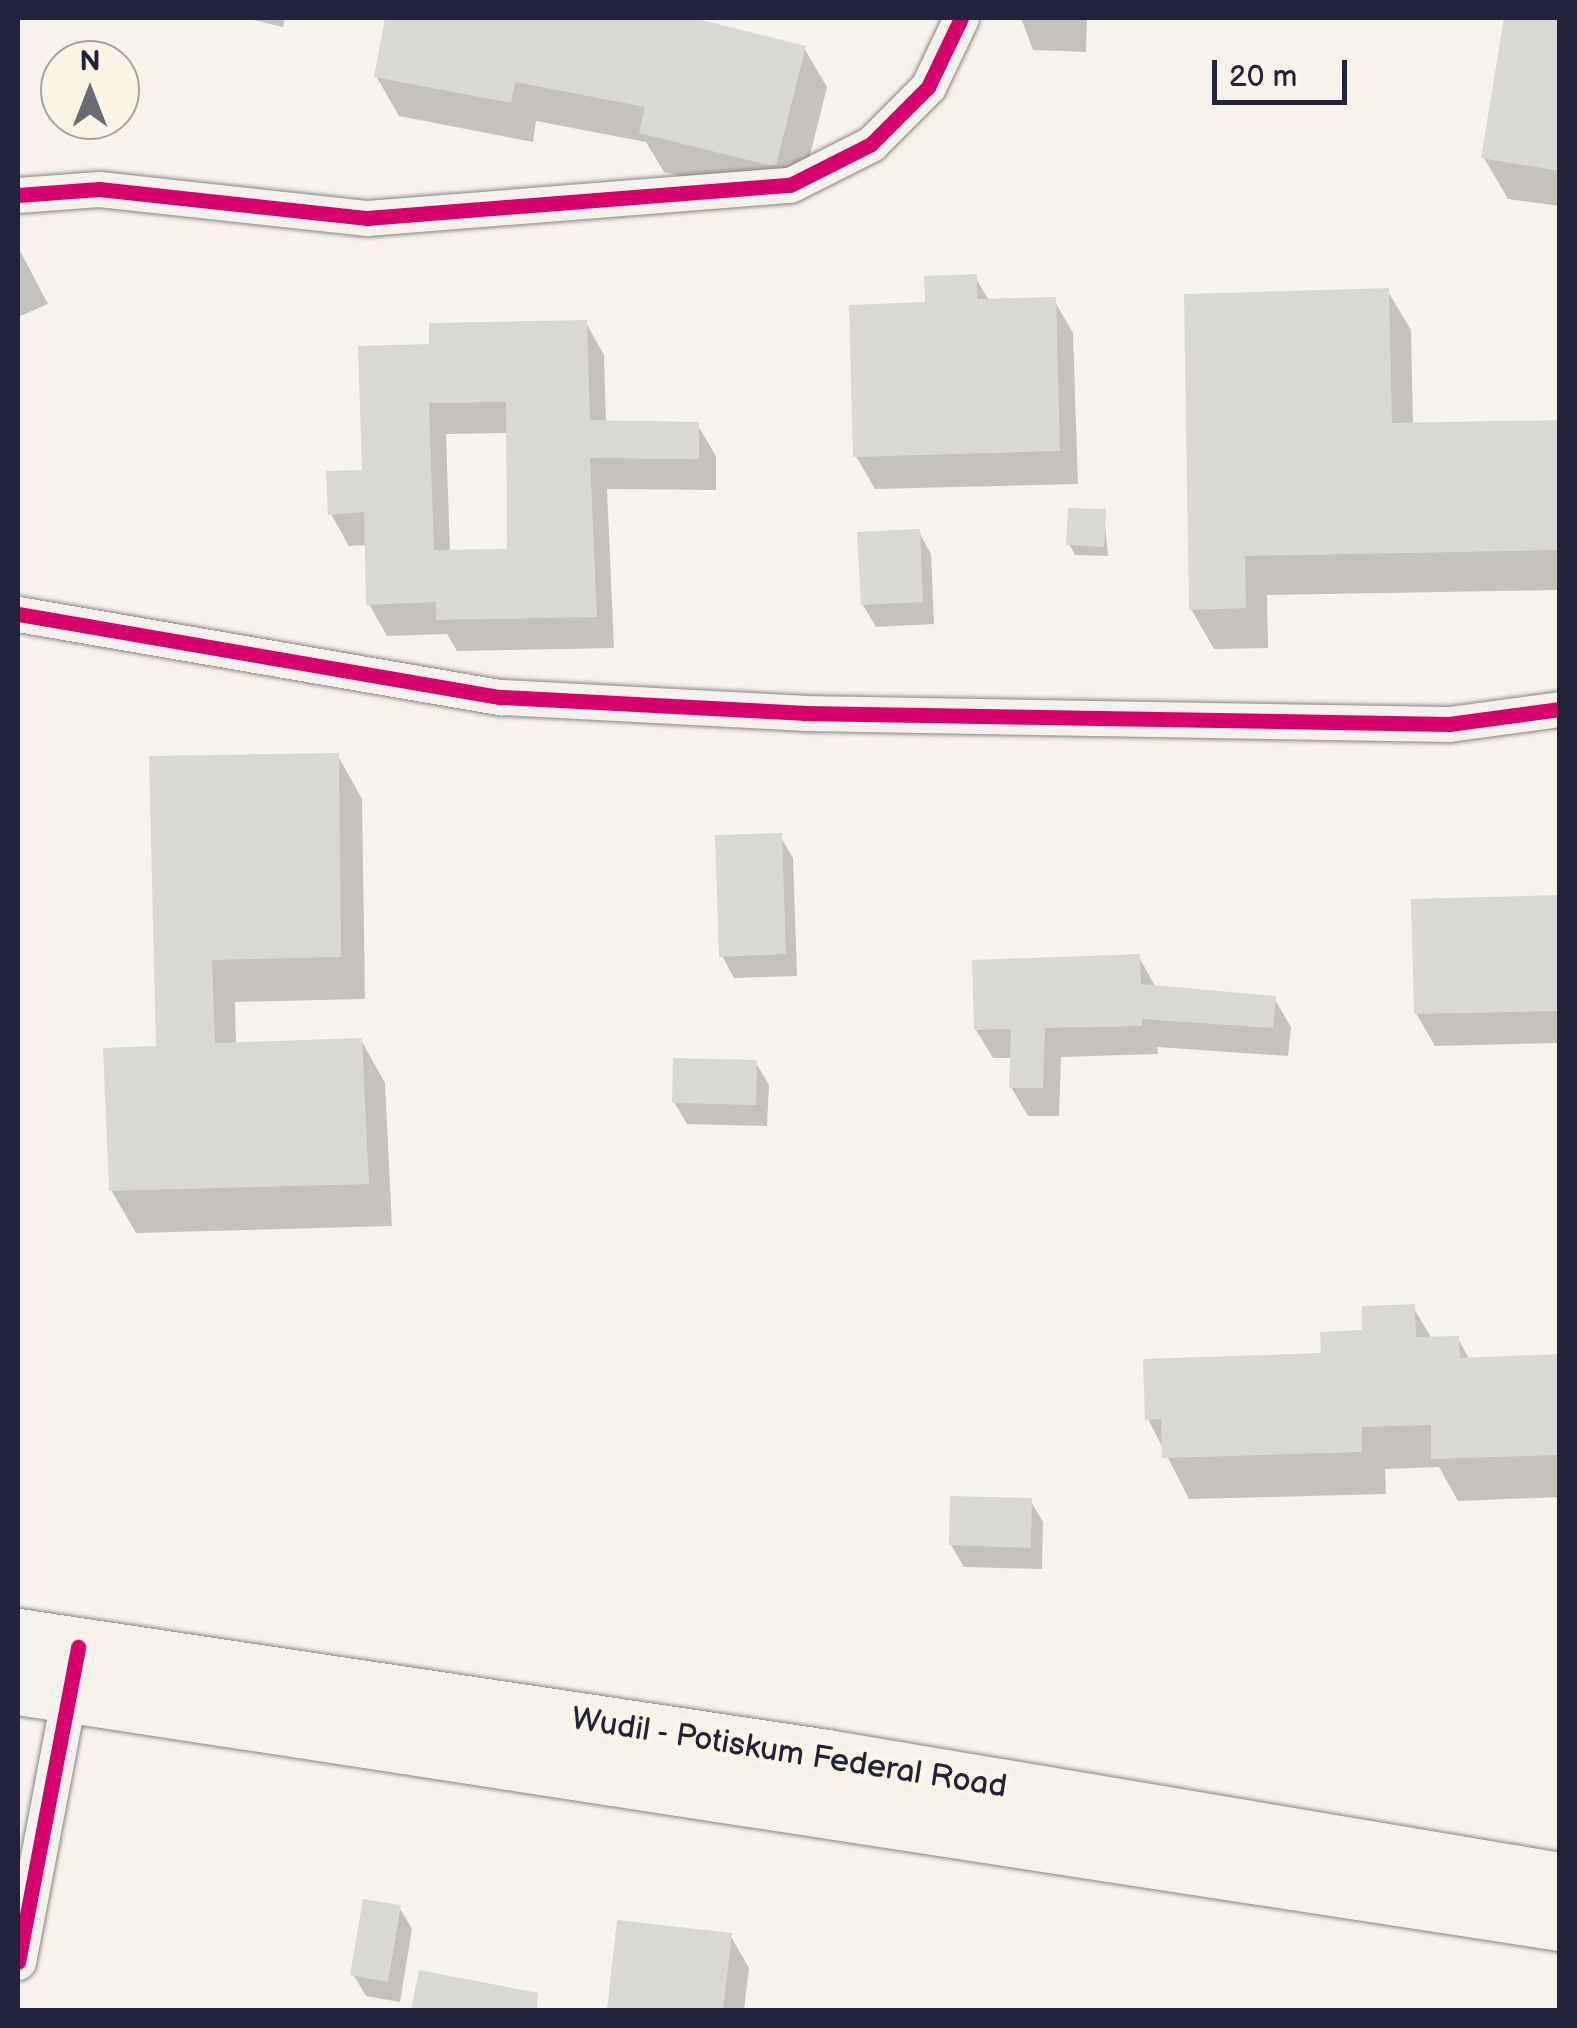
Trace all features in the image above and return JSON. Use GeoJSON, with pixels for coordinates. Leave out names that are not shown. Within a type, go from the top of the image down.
{"type":"FeatureCollection","features":[{"type":"Feature","properties":{"kind":"main road","name":"Wudil - Potiskum Federal Road"},"geometry":{"type":"LineString","coordinates":[[18,1636],[55,1676],[1560,1923]]}},
{"type":"Feature","properties":{"kind":"main road","name":"Wudil - Potiskum Federal Road"},"geometry":{"type":"LineString","coordinates":[[55,1676],[827,1758],[1560,1880]]}},
{"type":"Feature","properties":{"kind":"street"},"geometry":{"type":"LineString","coordinates":[[18,195],[100,188],[367,218],[790,185],[871,144],[928,87],[962,18]]}},
{"type":"Feature","properties":{"kind":"street"},"geometry":{"type":"LineString","coordinates":[[18,614],[502,697],[804,712],[1449,724],[1560,709]]}},
{"type":"Feature","properties":{"kind":"street"},"geometry":{"type":"LineString","coordinates":[[18,1962],[55,1676]]}},
{"type":"Feature","properties":{"kind":"building"},"geometry":{"type":"Polygon","coordinates":[[[385,18],[693,18],[806,46],[776,165],[768,165],[639,133],[645,107],[515,82],[511,103],[374,77],[385,18]]]}},
{"type":"Feature","properties":{"kind":"building"},"geometry":{"type":"Polygon","coordinates":[[[1504,18],[1560,18],[1560,171],[1481,158],[1504,18]]]}},
{"type":"Feature","properties":{"kind":"building"},"geometry":{"type":"Polygon","coordinates":[[[977,274],[977,299],[1056,297],[1060,451],[853,457],[849,305],[925,302],[924,276],[977,274]]]}},
{"type":"Feature","properties":{"kind":"building"},"geometry":{"type":"Polygon","coordinates":[[[1389,288],[1392,423],[1560,420],[1560,550],[1245,556],[1246,608],[1189,610],[1184,294],[1389,288]]]}},
{"type":"Feature","properties":{"kind":"building"},"geometry":{"type":"Polygon","coordinates":[[[587,320],[590,420],[699,422],[699,459],[590,458],[597,617],[436,620],[436,602],[366,605],[364,512],[328,515],[326,471],[362,470],[358,346],[429,344],[429,323],[587,320]],[[506,402],[429,403],[434,550],[507,549],[506,402]]]}},
{"type":"Feature","properties":{"kind":"building"},"geometry":{"type":"Polygon","coordinates":[[[1068,508],[1106,509],[1104,547],[1066,545],[1068,508]]]}},
{"type":"Feature","properties":{"kind":"building"},"geometry":{"type":"Polygon","coordinates":[[[920,529],[923,602],[861,605],[857,532],[920,529]]]}},
{"type":"Feature","properties":{"kind":"building"},"geometry":{"type":"Polygon","coordinates":[[[339,753],[341,957],[212,960],[215,1043],[362,1038],[369,1184],[109,1191],[103,1048],[156,1046],[149,756],[339,753]]]}},
{"type":"Feature","properties":{"kind":"building"},"geometry":{"type":"Polygon","coordinates":[[[782,833],[786,954],[719,957],[715,835],[782,833]]]}},
{"type":"Feature","properties":{"kind":"building"},"geometry":{"type":"Polygon","coordinates":[[[1560,895],[1560,1011],[1414,1014],[1411,899],[1560,895]]]}},
{"type":"Feature","properties":{"kind":"building"},"geometry":{"type":"Polygon","coordinates":[[[1140,954],[1141,984],[1276,996],[1273,1028],[1142,1019],[1142,1026],[1045,1028],[1043,1088],[1009,1088],[1011,1029],[974,1030],[972,960],[1140,954]]]}},
{"type":"Feature","properties":{"kind":"building"},"geometry":{"type":"Polygon","coordinates":[[[673,1058],[757,1060],[756,1105],[672,1103],[673,1058]]]}},
{"type":"Feature","properties":{"kind":"building"},"geometry":{"type":"Polygon","coordinates":[[[1415,1304],[1416,1337],[1459,1336],[1460,1358],[1560,1354],[1560,1455],[1431,1459],[1431,1425],[1362,1427],[1362,1452],[1162,1458],[1161,1419],[1145,1420],[1143,1359],[1321,1353],[1320,1332],[1362,1330],[1362,1306],[1415,1304]]]}},
{"type":"Feature","properties":{"kind":"building"},"geometry":{"type":"Polygon","coordinates":[[[950,1496],[1032,1498],[1031,1548],[949,1545],[950,1496]]]}},
{"type":"Feature","properties":{"kind":"building"},"geometry":{"type":"Polygon","coordinates":[[[363,1899],[401,1905],[388,1982],[350,1975],[363,1899]]]}},
{"type":"Feature","properties":{"kind":"building"},"geometry":{"type":"Polygon","coordinates":[[[617,1920],[732,1933],[723,2010],[607,2010],[617,1920]]]}},
{"type":"Feature","properties":{"kind":"building"},"geometry":{"type":"Polygon","coordinates":[[[419,1970],[538,1993],[537,2010],[411,2010],[419,1970]]]}},
{"type":"Feature","properties":{"kind":"cycle path"},"geometry":{"type":"LineString","coordinates":[[18,195],[99,189],[367,218],[790,185],[871,144],[928,87],[961,18]]}},
{"type":"Feature","properties":{"kind":"cycle path"},"geometry":{"type":"LineString","coordinates":[[18,614],[501,697],[804,713],[1449,724],[1560,709]]}},
{"type":"Feature","properties":{"kind":"cycle path"},"geometry":{"type":"LineString","coordinates":[[18,1962],[78,1647]]}}]}
